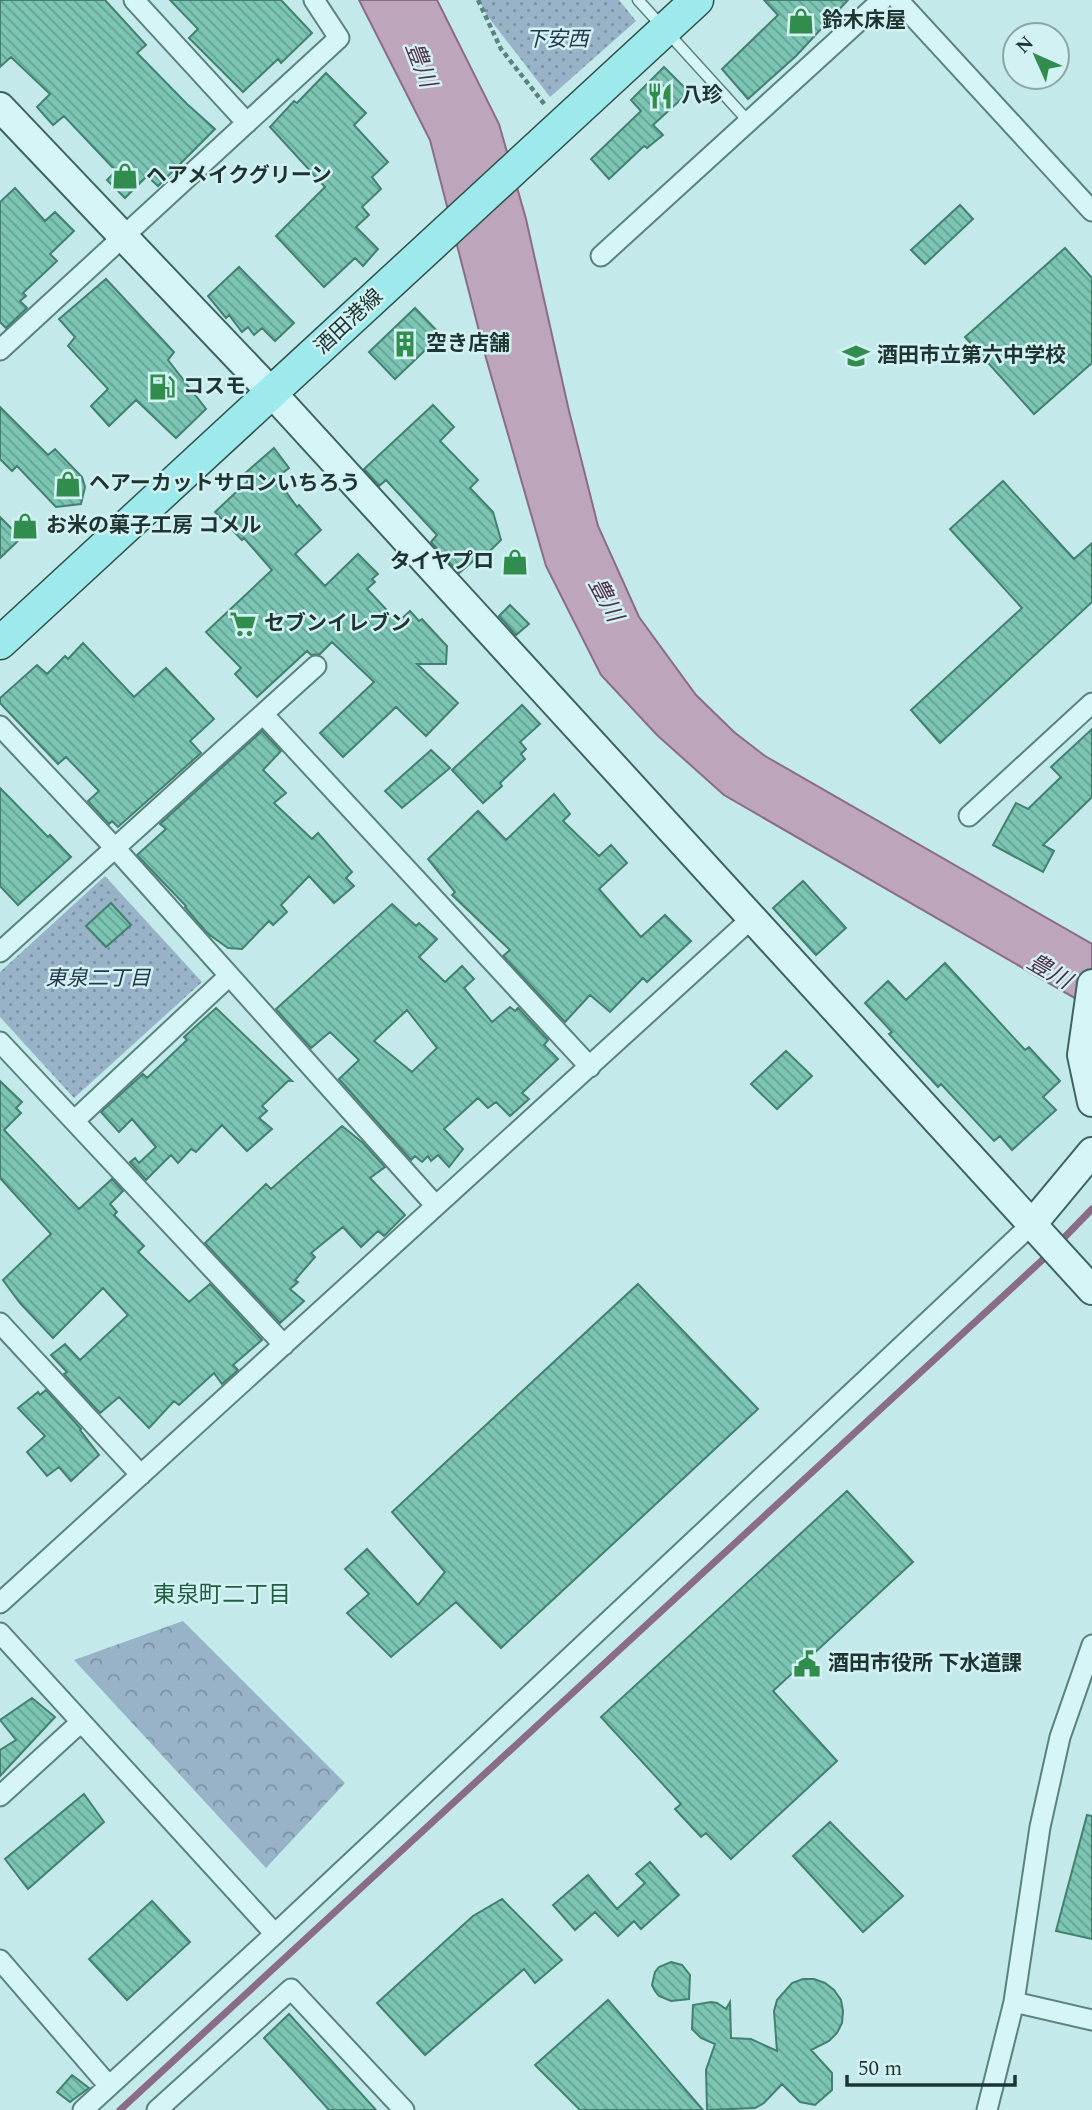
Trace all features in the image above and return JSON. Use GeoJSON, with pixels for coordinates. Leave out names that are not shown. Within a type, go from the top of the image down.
{"type":"FeatureCollection","features":[{"type":"Feature","properties":{"kind":"main road","name":"酒田港線"},"geometry":{"type":"LineString","coordinates":[[0,643],[697,0]]}},
{"type":"Feature","properties":{"kind":"street"},"geometry":{"type":"LineString","coordinates":[[134,0],[247,123]]}},
{"type":"Feature","properties":{"kind":"street"},"geometry":{"type":"LineString","coordinates":[[0,350],[339,38],[314,0]]}},
{"type":"Feature","properties":{"kind":"street"},"geometry":{"type":"LineString","coordinates":[[601,256],[882,0]]}},
{"type":"Feature","properties":{"kind":"street"},"geometry":{"type":"LineString","coordinates":[[898,0],[1092,211]]}},
{"type":"Feature","properties":{"kind":"street"},"geometry":{"type":"LineString","coordinates":[[0,107],[272,393],[1092,1290]]}},
{"type":"Feature","properties":{"kind":"street"},"geometry":{"type":"LineString","coordinates":[[0,952],[316,666]]}},
{"type":"Feature","properties":{"kind":"street"},"geometry":{"type":"LineString","coordinates":[[969,816],[1092,703]]}},
{"type":"Feature","properties":{"kind":"street"},"geometry":{"type":"LineString","coordinates":[[263,714],[590,1067]]}},
{"type":"Feature","properties":{"kind":"street"},"geometry":{"type":"LineString","coordinates":[[0,726],[115,848],[436,1206]]}},
{"type":"Feature","properties":{"kind":"street"},"geometry":{"type":"LineString","coordinates":[[0,1603],[752,918]]}},
{"type":"Feature","properties":{"kind":"street"},"geometry":{"type":"LineString","coordinates":[[75,1121],[229,976]]}},
{"type":"Feature","properties":{"kind":"street"},"geometry":{"type":"LineString","coordinates":[[1092,984],[1082,1055],[1092,1102]]}},
{"type":"Feature","properties":{"kind":"street"},"geometry":{"type":"LineString","coordinates":[[0,1042],[284,1345]]}},
{"type":"Feature","properties":{"kind":"street"},"geometry":{"type":"LineString","coordinates":[[83,2110],[275,1934],[1033,1223],[1092,1152]]}},
{"type":"Feature","properties":{"kind":"street"},"geometry":{"type":"LineString","coordinates":[[0,1323],[141,1475]]}},
{"type":"Feature","properties":{"kind":"street"},"geometry":{"type":"LineString","coordinates":[[0,1633],[275,1934]]}},
{"type":"Feature","properties":{"kind":"street"},"geometry":{"type":"LineString","coordinates":[[987,2110],[1014,2002],[1040,1827],[1060,1737],[1092,1645]]}},
{"type":"Feature","properties":{"kind":"street"},"geometry":{"type":"LineString","coordinates":[[0,1796],[81,1722]]}},
{"type":"Feature","properties":{"kind":"street"},"geometry":{"type":"LineString","coordinates":[[0,1960],[109,2086]]}},
{"type":"Feature","properties":{"kind":"street"},"geometry":{"type":"LineString","coordinates":[[157,2110],[291,1989],[404,2110]]}},
{"type":"Feature","properties":{"kind":"street"},"geometry":{"type":"LineString","coordinates":[[1014,2002],[1092,2020]]}},
{"type":"Feature","properties":{"kind":"lane"},"geometry":{"type":"LineString","coordinates":[[638,0],[748,121]]}},
{"type":"Feature","properties":{"kind":"path"},"geometry":{"type":"LineString","coordinates":[[478,0],[502,49],[559,127]]}},
{"type":"Feature","properties":{"kind":"green space","name":"下安西"},"geometry":{"type":"Polygon","coordinates":[[[479,0],[619,0],[636,21],[550,97],[486,14],[479,0]]]}},
{"type":"Feature","properties":{"kind":"green space","name":"東泉二丁目"},"geometry":{"type":"Polygon","coordinates":[[[105,876],[202,982],[74,1098],[0,1017],[0,972],[105,876]]]}},
{"type":"Feature","properties":{"kind":"green space"},"geometry":{"type":"Polygon","coordinates":[[[183,1621],[345,1783],[266,1868],[74,1660],[183,1621]]]}},
{"type":"Feature","properties":{"kind":"water","name":"豊川"},"geometry":{"type":"Polygon","coordinates":[[[359,0],[437,0],[499,124],[526,219],[598,526],[639,617],[696,695],[734,732],[765,756],[1092,944],[1092,1008],[724,795],[657,735],[601,675],[546,566],[486,358],[430,140],[359,0]]]}},
{"type":"Feature","properties":{"kind":"building"},"geometry":{"type":"Polygon","coordinates":[[[0,0],[105,0],[146,45],[137,53],[215,129],[158,186],[147,176],[125,198],[107,180],[116,171],[64,116],[53,125],[37,107],[50,94],[11,57],[0,67],[0,0]]]}},
{"type":"Feature","properties":{"kind":"building"},"geometry":{"type":"Polygon","coordinates":[[[170,0],[281,0],[312,33],[281,63],[278,59],[243,92],[189,38],[198,29],[170,0]]]}},
{"type":"Feature","properties":{"kind":"building"},"geometry":{"type":"Polygon","coordinates":[[[764,0],[848,0],[796,56],[748,99],[722,69],[778,15],[764,0]]]}},
{"type":"Feature","properties":{"kind":"building"},"geometry":{"type":"Polygon","coordinates":[[[664,67],[689,92],[653,125],[663,135],[647,148],[644,146],[609,179],[591,159],[641,111],[631,100],[664,67]]]}},
{"type":"Feature","properties":{"kind":"building"},"geometry":{"type":"Polygon","coordinates":[[[326,73],[366,113],[354,125],[388,162],[372,177],[381,189],[362,207],[369,215],[356,227],[378,249],[363,266],[355,258],[324,287],[276,236],[325,187],[270,127],[326,73]]]}},
{"type":"Feature","properties":{"kind":"building"},"geometry":{"type":"Polygon","coordinates":[[[15,188],[45,221],[55,212],[74,231],[50,254],[57,261],[23,293],[26,296],[20,301],[27,308],[6,328],[0,322],[0,202],[15,188]]]}},
{"type":"Feature","properties":{"kind":"building"},"geometry":{"type":"Polygon","coordinates":[[[960,205],[973,219],[925,264],[911,250],[960,205]]]}},
{"type":"Feature","properties":{"kind":"building"},"geometry":{"type":"Polygon","coordinates":[[[1065,248],[1092,278],[1092,363],[1034,414],[965,337],[1065,248]]]}},
{"type":"Feature","properties":{"kind":"building"},"geometry":{"type":"Polygon","coordinates":[[[239,267],[294,323],[275,341],[262,328],[254,335],[248,327],[242,332],[229,315],[226,318],[208,296],[239,267]]]}},
{"type":"Feature","properties":{"kind":"building"},"geometry":{"type":"Polygon","coordinates":[[[106,279],[174,352],[168,360],[206,409],[176,438],[136,400],[109,426],[91,406],[108,389],[68,346],[75,337],[59,319],[106,279]]]}},
{"type":"Feature","properties":{"kind":"building","name":"空き店舗"},"geometry":{"type":"Polygon","coordinates":[[[415,308],[441,335],[395,379],[369,352],[415,308]]]}},
{"type":"Feature","properties":{"kind":"building"},"geometry":{"type":"Polygon","coordinates":[[[433,405],[454,427],[440,441],[478,480],[470,488],[493,512],[501,540],[484,557],[479,556],[459,573],[431,542],[437,535],[386,480],[379,486],[364,469],[433,405]]]}},
{"type":"Feature","properties":{"kind":"building"},"geometry":{"type":"Polygon","coordinates":[[[0,407],[48,455],[55,449],[82,477],[85,487],[81,504],[56,507],[17,466],[12,471],[0,459],[0,407]]]}},
{"type":"Feature","properties":{"kind":"building"},"geometry":{"type":"Polygon","coordinates":[[[274,448],[289,468],[276,478],[297,507],[299,505],[321,530],[295,554],[325,586],[358,554],[378,574],[372,579],[375,582],[367,589],[398,622],[410,611],[419,621],[422,619],[447,646],[446,664],[417,664],[458,703],[426,736],[396,707],[343,757],[320,733],[374,682],[332,642],[320,654],[311,655],[307,651],[257,697],[235,674],[241,668],[206,632],[272,570],[244,538],[242,540],[215,512],[248,481],[243,475],[274,448]]]}},
{"type":"Feature","properties":{"kind":"building"},"geometry":{"type":"Polygon","coordinates":[[[1003,481],[1074,559],[1092,543],[1092,602],[940,743],[911,710],[1022,608],[950,529],[1003,481]]]}},
{"type":"Feature","properties":{"kind":"building"},"geometry":{"type":"Polygon","coordinates":[[[0,517],[21,538],[0,558],[0,517]]]}},
{"type":"Feature","properties":{"kind":"building"},"geometry":{"type":"Polygon","coordinates":[[[510,605],[529,624],[516,635],[499,616],[510,605]]]}},
{"type":"Feature","properties":{"kind":"building"},"geometry":{"type":"Polygon","coordinates":[[[83,643],[134,697],[166,668],[214,719],[190,741],[201,753],[118,827],[112,821],[109,824],[88,801],[99,791],[66,757],[58,764],[0,703],[0,698],[37,665],[47,674],[65,656],[68,659],[83,643]]]}},
{"type":"Feature","properties":{"kind":"building"},"geometry":{"type":"Polygon","coordinates":[[[522,705],[540,724],[520,742],[526,749],[521,754],[525,759],[483,803],[452,770],[522,705]]]}},
{"type":"Feature","properties":{"kind":"building"},"geometry":{"type":"Polygon","coordinates":[[[1092,729],[1092,797],[1043,845],[1054,851],[1043,872],[993,845],[1016,803],[1028,809],[1061,777],[1051,767],[1092,729]]]}},
{"type":"Feature","properties":{"kind":"building"},"geometry":{"type":"Polygon","coordinates":[[[262,731],[281,751],[263,770],[286,793],[274,803],[312,839],[318,833],[352,872],[346,878],[354,886],[334,903],[309,876],[281,905],[287,912],[273,925],[269,921],[242,949],[228,948],[207,933],[186,906],[137,855],[166,829],[160,824],[262,731]]]}},
{"type":"Feature","properties":{"kind":"building"},"geometry":{"type":"Polygon","coordinates":[[[431,750],[450,768],[402,808],[385,791],[431,750]]]}},
{"type":"Feature","properties":{"kind":"building"},"geometry":{"type":"Polygon","coordinates":[[[0,788],[71,857],[18,905],[0,886],[0,788]]]}},
{"type":"Feature","properties":{"kind":"building"},"geometry":{"type":"Polygon","coordinates":[[[554,794],[570,814],[563,821],[599,856],[611,845],[627,863],[599,889],[641,937],[665,915],[691,941],[647,982],[643,978],[610,1012],[590,995],[565,1022],[503,956],[510,950],[452,895],[455,892],[428,859],[478,811],[506,840],[554,794]]]}},
{"type":"Feature","properties":{"kind":"building"},"geometry":{"type":"Polygon","coordinates":[[[803,881],[846,928],[816,955],[773,908],[803,881]]]}},
{"type":"Feature","properties":{"kind":"building"},"geometry":{"type":"Polygon","coordinates":[[[111,903],[131,925],[106,947],[86,926],[111,903]]]}},
{"type":"Feature","properties":{"kind":"building"},"geometry":{"type":"Polygon","coordinates":[[[392,904],[416,926],[419,923],[437,939],[419,957],[445,982],[462,966],[474,979],[464,988],[492,1022],[510,1007],[515,1011],[518,1008],[548,1040],[544,1045],[558,1059],[522,1093],[529,1099],[510,1116],[496,1102],[488,1108],[478,1098],[444,1129],[463,1149],[449,1167],[438,1155],[431,1161],[428,1156],[422,1162],[415,1156],[411,1160],[339,1079],[359,1060],[330,1032],[311,1048],[276,1009],[392,904]],[[407,1010],[374,1041],[412,1072],[437,1048],[407,1010]]]}},
{"type":"Feature","properties":{"kind":"building"},"geometry":{"type":"Polygon","coordinates":[[[945,963],[1025,1050],[1029,1047],[1060,1081],[1043,1097],[1056,1110],[1012,1150],[1000,1136],[994,1141],[941,1084],[938,1087],[889,1034],[892,1032],[865,1003],[888,981],[906,1000],[945,963]]]}},
{"type":"Feature","properties":{"kind":"building"},"geometry":{"type":"Polygon","coordinates":[[[216,1008],[292,1081],[288,1081],[262,1106],[267,1111],[259,1118],[272,1129],[247,1151],[222,1125],[196,1152],[191,1149],[178,1163],[171,1155],[146,1180],[130,1162],[135,1158],[139,1163],[156,1147],[132,1119],[119,1132],[101,1112],[143,1074],[147,1078],[187,1040],[184,1037],[216,1008]]]}},
{"type":"Feature","properties":{"kind":"building"},"geometry":{"type":"Polygon","coordinates":[[[786,1051],[812,1076],[777,1109],[751,1084],[786,1051]]]}},
{"type":"Feature","properties":{"kind":"building"},"geometry":{"type":"Polygon","coordinates":[[[0,1081],[22,1102],[16,1108],[21,1113],[4,1130],[79,1209],[112,1179],[123,1191],[110,1204],[117,1212],[114,1215],[144,1246],[138,1252],[189,1302],[210,1284],[262,1340],[233,1365],[238,1370],[222,1384],[214,1373],[179,1405],[174,1401],[149,1428],[119,1397],[100,1413],[64,1374],[67,1372],[51,1355],[65,1344],[80,1360],[128,1315],[103,1288],[53,1338],[20,1303],[3,1280],[51,1234],[0,1178],[0,1081]]]}},
{"type":"Feature","properties":{"kind":"building"},"geometry":{"type":"Polygon","coordinates":[[[342,1126],[363,1143],[385,1167],[370,1178],[405,1215],[384,1236],[378,1231],[361,1247],[343,1227],[311,1253],[315,1257],[290,1289],[304,1301],[280,1323],[205,1243],[266,1184],[271,1189],[342,1126]]]}},
{"type":"Feature","properties":{"kind":"building"},"geometry":{"type":"Polygon","coordinates":[[[638,1284],[758,1409],[501,1648],[456,1602],[391,1657],[347,1613],[369,1594],[345,1569],[367,1549],[418,1605],[445,1572],[392,1512],[638,1284]]]}},
{"type":"Feature","properties":{"kind":"building"},"geometry":{"type":"Polygon","coordinates":[[[46,1390],[81,1429],[99,1455],[71,1481],[59,1467],[47,1476],[27,1452],[45,1436],[18,1408],[38,1392],[40,1395],[46,1390]]]}},
{"type":"Feature","properties":{"kind":"building"},"geometry":{"type":"Polygon","coordinates":[[[847,1491],[913,1562],[773,1691],[837,1761],[731,1859],[706,1833],[701,1837],[675,1809],[681,1804],[601,1717],[847,1491]]]}},
{"type":"Feature","properties":{"kind":"building"},"geometry":{"type":"Polygon","coordinates":[[[32,1698],[55,1717],[0,1776],[0,1750],[16,1740],[0,1720],[32,1698]]]}},
{"type":"Feature","properties":{"kind":"building"},"geometry":{"type":"Polygon","coordinates":[[[84,1794],[104,1822],[28,1889],[5,1859],[84,1794]]]}},
{"type":"Feature","properties":{"kind":"building"},"geometry":{"type":"Polygon","coordinates":[[[1087,1815],[1092,1816],[1092,1939],[1056,1931],[1087,1815]]]}},
{"type":"Feature","properties":{"kind":"building"},"geometry":{"type":"Polygon","coordinates":[[[830,1822],[903,1896],[863,1932],[793,1856],[830,1822]]]}},
{"type":"Feature","properties":{"kind":"building"},"geometry":{"type":"Polygon","coordinates":[[[650,1862],[679,1895],[641,1929],[634,1921],[618,1936],[595,1912],[575,1930],[553,1905],[588,1875],[617,1909],[645,1883],[636,1874],[650,1862]]]}},
{"type":"Feature","properties":{"kind":"building"},"geometry":{"type":"Polygon","coordinates":[[[502,1899],[562,1960],[535,1983],[524,1969],[425,2055],[377,2003],[473,1916],[502,1899]]]}},
{"type":"Feature","properties":{"kind":"building"},"geometry":{"type":"Polygon","coordinates":[[[152,1901],[190,1942],[127,2000],[89,1959],[152,1901]]]}},
{"type":"Feature","properties":{"kind":"building"},"geometry":{"type":"Polygon","coordinates":[[[671,1962],[682,1965],[690,1975],[689,1999],[671,2001],[659,1996],[652,1985],[659,1967],[671,1962]]]}},
{"type":"Feature","properties":{"kind":"building"},"geometry":{"type":"Polygon","coordinates":[[[803,1979],[825,1983],[841,2000],[842,2023],[837,2033],[829,2041],[811,2050],[832,2073],[832,2090],[815,2105],[800,2102],[782,2084],[764,2103],[755,2108],[707,2110],[706,2070],[715,2044],[701,2038],[692,2029],[693,2005],[711,2002],[726,2009],[730,2002],[731,2038],[751,2039],[777,2051],[774,2011],[777,2000],[792,1983],[803,1979]]]}},
{"type":"Feature","properties":{"kind":"building"},"geometry":{"type":"Polygon","coordinates":[[[608,2000],[703,2110],[580,2110],[535,2065],[608,2000]]]}},
{"type":"Feature","properties":{"kind":"building"},"geometry":{"type":"Polygon","coordinates":[[[289,2014],[376,2110],[329,2110],[264,2038],[289,2014]]]}},
{"type":"Feature","properties":{"kind":"building"},"geometry":{"type":"Polygon","coordinates":[[[72,2075],[89,2088],[70,2102],[57,2092],[72,2075]]]}},
{"type":"Feature","properties":{"kind":"waterway"},"geometry":{"type":"LineString","coordinates":[[1059,1243],[1092,1209]]}},
{"type":"Feature","properties":{"kind":"waterway"},"geometry":{"type":"LineString","coordinates":[[120,2110],[1051,1252]]}},
{"type":"Feature","properties":{"kind":"place","name":"鈴木床屋"},"geometry":{"type":"Point","coordinates":[801,21]}},
{"type":"Feature","properties":{"kind":"place","name":"八珍"},"geometry":{"type":"Point","coordinates":[660,96]}},
{"type":"Feature","properties":{"kind":"place","name":"ヘアメイクグリーン"},"geometry":{"type":"Point","coordinates":[125,176]}},
{"type":"Feature","properties":{"kind":"place","name":"空き店舗"},"geometry":{"type":"Point","coordinates":[405,344]}},
{"type":"Feature","properties":{"kind":"place","name":"酒田市立第六中学校"},"geometry":{"type":"Point","coordinates":[856,356]}},
{"type":"Feature","properties":{"kind":"place","name":"コスモ"},"geometry":{"type":"Point","coordinates":[162,387]}},
{"type":"Feature","properties":{"kind":"place","name":"ヘアーカットサロンいちろう"},"geometry":{"type":"Point","coordinates":[68,484]}},
{"type":"Feature","properties":{"kind":"place","name":"お米の菓子工房 コメル"},"geometry":{"type":"Point","coordinates":[25,526]}},
{"type":"Feature","properties":{"kind":"place","name":"タイヤプロ"},"geometry":{"type":"Point","coordinates":[515,562]}},
{"type":"Feature","properties":{"kind":"place","name":"セブンイレブン"},"geometry":{"type":"Point","coordinates":[243,624]}},
{"type":"Feature","properties":{"kind":"place","name":"酒田市役所 下水道課"},"geometry":{"type":"Point","coordinates":[807,1664]}},
{"type":"Feature","properties":{"kind":"district","name":"東泉町二丁目"},"geometry":{"type":"Point","coordinates":[222,1595]}}]}
